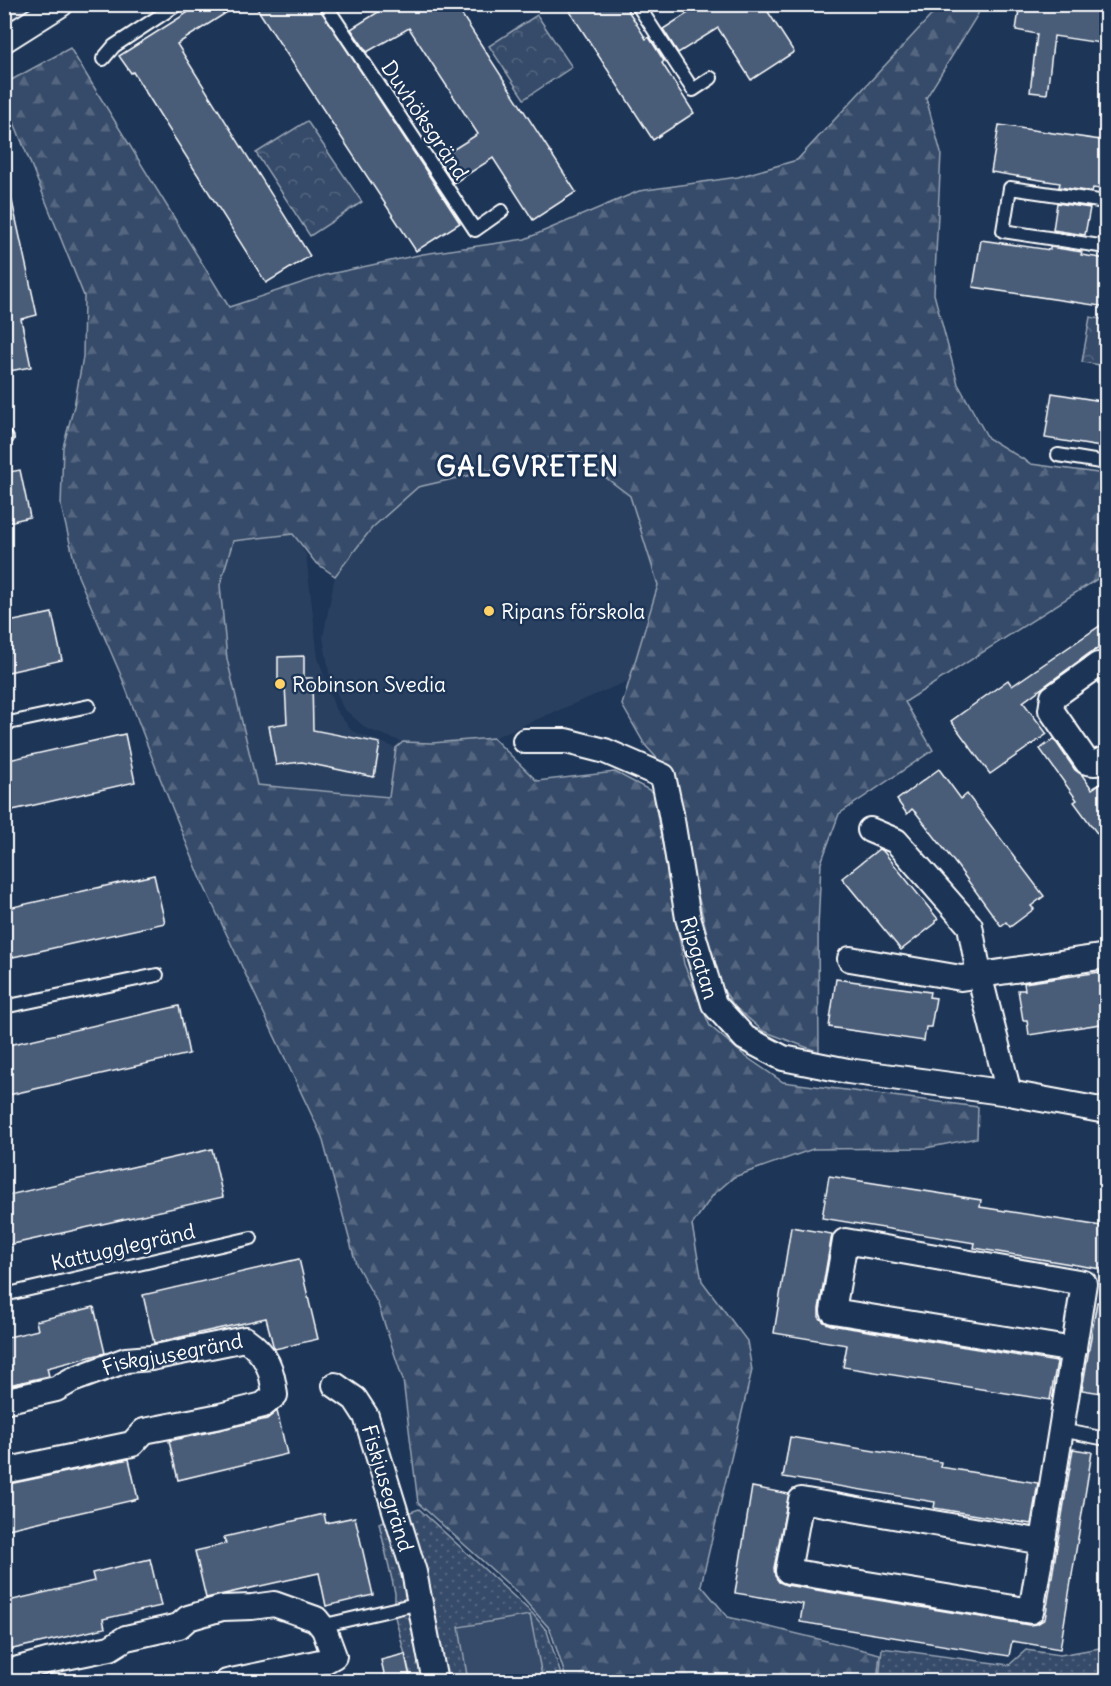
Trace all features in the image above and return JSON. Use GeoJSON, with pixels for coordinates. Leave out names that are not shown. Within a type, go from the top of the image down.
{"type":"FeatureCollection","features":[{"type":"Feature","properties":{"kind":"street"},"geometry":{"type":"LineString","coordinates":[[4,40],[61,4]]}},
{"type":"Feature","properties":{"kind":"street"},"geometry":{"type":"LineString","coordinates":[[1107,665],[1098,665],[1053,697],[1051,710],[1088,762],[1095,763],[1107,759]]}},
{"type":"Feature","properties":{"kind":"street","name":"Ripgatan"},"geometry":{"type":"LineString","coordinates":[[525,741],[566,741],[605,751],[663,776],[688,918],[714,1004],[745,1038],[783,1058],[848,1071],[1009,1093],[1107,1111]]}},
{"type":"Feature","properties":{"kind":"street"},"geometry":{"type":"LineString","coordinates":[[870,830],[896,841],[970,926],[979,974],[1009,1093]]}},
{"type":"Feature","properties":{"kind":"street"},"geometry":{"type":"LineString","coordinates":[[850,959],[961,978],[1100,957]]}},
{"type":"Feature","properties":{"kind":"street"},"geometry":{"type":"LineString","coordinates":[[1043,1542],[801,1500],[788,1571],[1030,1611],[1043,1542],[1074,1350],[1084,1283],[845,1241],[833,1311],[1074,1350]]}},
{"type":"Feature","properties":{"kind":"street","name":"Fiskgjusegränd"},"geometry":{"type":"LineString","coordinates":[[4,1401],[56,1389],[72,1380],[126,1360],[151,1358],[245,1339],[259,1348],[272,1372],[275,1395],[263,1405],[144,1431],[132,1444],[4,1471]]}},
{"type":"Feature","properties":{"kind":"street","name":"Fiskjusegränd"},"geometry":{"type":"LineString","coordinates":[[335,1385],[355,1399],[366,1416],[414,1572],[435,1682]]}},
{"type":"Feature","properties":{"kind":"street"},"geometry":{"type":"LineString","coordinates":[[16,1682],[18,1669],[110,1648],[126,1638],[179,1626],[188,1618],[222,1608],[274,1604],[316,1619],[334,1656],[325,1661],[227,1682]]}},
{"type":"Feature","properties":{"kind":"lane"},"geometry":{"type":"LineString","coordinates":[[103,59],[114,46],[178,4]]}},
{"type":"Feature","properties":{"kind":"lane","name":"Duvhöksgränd"},"geometry":{"type":"LineString","coordinates":[[325,4],[475,230],[502,212]]}},
{"type":"Feature","properties":{"kind":"lane"},"geometry":{"type":"LineString","coordinates":[[637,4],[693,90],[711,78]]}},
{"type":"Feature","properties":{"kind":"lane"},"geometry":{"type":"LineString","coordinates":[[1107,202],[1010,188],[1003,231],[1107,247]]}},
{"type":"Feature","properties":{"kind":"lane"},"geometry":{"type":"LineString","coordinates":[[1058,455],[1107,463]]}},
{"type":"Feature","properties":{"kind":"lane"},"geometry":{"type":"LineString","coordinates":[[4,724],[89,706]]}},
{"type":"Feature","properties":{"kind":"lane"},"geometry":{"type":"LineString","coordinates":[[4,1007],[157,975]]}},
{"type":"Feature","properties":{"kind":"lane","name":"Kattugglegränd"},"geometry":{"type":"LineString","coordinates":[[4,1295],[250,1238]]}},
{"type":"Feature","properties":{"kind":"lane"},"geometry":{"type":"LineString","coordinates":[[1061,1430],[1107,1439]]}},
{"type":"Feature","properties":{"kind":"lane"},"geometry":{"type":"LineString","coordinates":[[321,1626],[420,1603]]}},
{"type":"Feature","properties":{"kind":"shaded area","name":"Ripans förskola"},"geometry":{"type":"Polygon","coordinates":[[[572,451],[630,496],[658,585],[628,681],[493,738],[432,743],[403,742],[367,729],[343,708],[330,677],[323,637],[335,576],[372,528],[418,487],[572,451]]]}},
{"type":"Feature","properties":{"kind":"shaded area","name":"Robinson Svedia"},"geometry":{"type":"Polygon","coordinates":[[[293,534],[306,555],[318,658],[335,709],[352,731],[396,748],[390,797],[257,785],[227,659],[220,585],[233,541],[293,534]]]}},
{"type":"Feature","properties":{"kind":"green space"},"geometry":{"type":"Polygon","coordinates":[[[5,4],[37,5],[5,21],[5,4]]]}},
{"type":"Feature","properties":{"kind":"green space"},"geometry":{"type":"Polygon","coordinates":[[[941,5],[981,5],[978,14],[926,98],[941,153],[934,294],[958,384],[988,438],[1031,464],[1105,474],[1105,574],[905,702],[933,750],[839,814],[821,863],[818,928],[819,1052],[763,1031],[735,1007],[718,982],[673,776],[645,745],[622,705],[658,585],[630,496],[572,452],[418,487],[372,528],[335,576],[315,562],[293,534],[233,541],[220,585],[227,659],[257,785],[389,797],[396,748],[403,742],[432,743],[493,738],[537,781],[615,772],[653,792],[684,964],[710,1026],[745,1056],[783,1082],[978,1107],[977,1138],[926,1148],[813,1149],[734,1177],[713,1195],[692,1225],[702,1281],[747,1341],[752,1370],[701,1585],[728,1617],[880,1654],[877,1681],[567,1681],[550,1629],[518,1593],[418,1503],[403,1380],[378,1304],[356,1264],[322,1137],[203,884],[120,673],[78,576],[61,506],[63,447],[74,406],[83,357],[84,296],[5,100],[4,84],[70,48],[229,307],[325,275],[423,254],[525,239],[639,191],[738,177],[797,160],[941,5]]]}},
{"type":"Feature","properties":{"kind":"green space"},"geometry":{"type":"Polygon","coordinates":[[[537,15],[572,67],[524,99],[489,46],[537,15]]]}},
{"type":"Feature","properties":{"kind":"green space"},"geometry":{"type":"Polygon","coordinates":[[[307,121],[362,202],[310,236],[256,153],[307,121]]]}},
{"type":"Feature","properties":{"kind":"green space"},"geometry":{"type":"Polygon","coordinates":[[[1090,317],[1106,320],[1106,366],[1082,362],[1090,317]]]}},
{"type":"Feature","properties":{"kind":"green space"},"geometry":{"type":"Polygon","coordinates":[[[419,1509],[533,1614],[547,1631],[563,1681],[412,1681],[395,1617],[395,1593],[379,1523],[419,1509]]]}},
{"type":"Feature","properties":{"kind":"green space"},"geometry":{"type":"Polygon","coordinates":[[[530,1615],[543,1681],[468,1681],[459,1627],[530,1615]]]}},
{"type":"Feature","properties":{"kind":"green space"},"geometry":{"type":"Polygon","coordinates":[[[1106,1647],[1106,1681],[879,1681],[882,1648],[1009,1665],[1026,1650],[1060,1655],[1106,1647]]]}},
{"type":"Feature","properties":{"kind":"building"},"geometry":{"type":"Polygon","coordinates":[[[201,4],[240,4],[177,44],[310,256],[266,283],[133,72],[131,73],[119,56],[201,4]]]}},
{"type":"Feature","properties":{"kind":"building"},"geometry":{"type":"Polygon","coordinates":[[[254,4],[317,4],[460,223],[416,251],[254,4]]]}},
{"type":"Feature","properties":{"kind":"building"},"geometry":{"type":"Polygon","coordinates":[[[391,4],[455,4],[576,192],[533,220],[493,158],[454,183],[438,159],[478,134],[409,28],[367,52],[351,29],[391,4]]]}},
{"type":"Feature","properties":{"kind":"building"},"geometry":{"type":"Polygon","coordinates":[[[565,4],[624,4],[646,39],[649,37],[664,61],[662,63],[694,113],[653,140],[565,4]]]}},
{"type":"Feature","properties":{"kind":"building"},"geometry":{"type":"Polygon","coordinates":[[[702,4],[763,4],[794,52],[751,80],[718,28],[678,53],[663,29],[702,4]]]}},
{"type":"Feature","properties":{"kind":"building"},"geometry":{"type":"Polygon","coordinates":[[[1020,4],[1107,4],[1107,44],[1054,36],[1047,94],[1030,92],[1037,34],[1016,30],[1020,4]]]}},
{"type":"Feature","properties":{"kind":"building"},"geometry":{"type":"Polygon","coordinates":[[[999,125],[1107,141],[1107,190],[1093,188],[1092,192],[1059,187],[1060,183],[991,172],[999,125]]]}},
{"type":"Feature","properties":{"kind":"building"},"geometry":{"type":"Polygon","coordinates":[[[4,201],[12,201],[37,315],[21,319],[31,367],[4,372],[4,201]]]}},
{"type":"Feature","properties":{"kind":"building"},"geometry":{"type":"Polygon","coordinates":[[[1057,203],[1090,208],[1085,235],[1053,230],[1057,203]]]}},
{"type":"Feature","properties":{"kind":"building"},"geometry":{"type":"Polygon","coordinates":[[[981,240],[1050,250],[1050,247],[1107,259],[1107,307],[973,287],[981,240]]]}},
{"type":"Feature","properties":{"kind":"building"},"geometry":{"type":"Polygon","coordinates":[[[1052,393],[1107,402],[1107,448],[1045,438],[1052,393]]]}},
{"type":"Feature","properties":{"kind":"building"},"geometry":{"type":"Polygon","coordinates":[[[20,470],[30,517],[4,523],[4,473],[20,470]]]}},
{"type":"Feature","properties":{"kind":"building"},"geometry":{"type":"Polygon","coordinates":[[[52,613],[62,660],[4,673],[4,623],[52,613]]]}},
{"type":"Feature","properties":{"kind":"building"},"geometry":{"type":"Polygon","coordinates":[[[1107,621],[1107,644],[1090,653],[1023,702],[1047,734],[990,774],[951,721],[1008,680],[1012,686],[1107,621]]]}},
{"type":"Feature","properties":{"kind":"building"},"geometry":{"type":"Polygon","coordinates":[[[304,656],[304,678],[312,678],[313,730],[380,743],[374,777],[302,762],[276,765],[269,726],[287,723],[285,685],[278,685],[278,657],[304,656]]]}},
{"type":"Feature","properties":{"kind":"building"},"geometry":{"type":"Polygon","coordinates":[[[125,734],[135,782],[4,812],[4,761],[125,734]]]}},
{"type":"Feature","properties":{"kind":"building"},"geometry":{"type":"Polygon","coordinates":[[[1054,739],[1075,770],[1082,775],[1092,789],[1107,779],[1107,847],[1074,802],[1077,800],[1040,749],[1054,739]]]}},
{"type":"Feature","properties":{"kind":"building"},"geometry":{"type":"Polygon","coordinates":[[[939,769],[961,799],[967,794],[1044,896],[1031,906],[1034,909],[1010,927],[1006,922],[1001,926],[917,814],[912,809],[907,814],[897,800],[939,769]]]}},
{"type":"Feature","properties":{"kind":"building"},"geometry":{"type":"Polygon","coordinates":[[[879,849],[884,852],[938,919],[901,950],[842,878],[879,849]]]}},
{"type":"Feature","properties":{"kind":"building"},"geometry":{"type":"Polygon","coordinates":[[[154,875],[165,923],[4,959],[4,909],[154,875]]]}},
{"type":"Feature","properties":{"kind":"building"},"geometry":{"type":"Polygon","coordinates":[[[1107,971],[1107,1023],[1029,1035],[1027,1020],[1023,1020],[1018,990],[1025,990],[1024,983],[1107,971]]]}},
{"type":"Feature","properties":{"kind":"building"},"geometry":{"type":"Polygon","coordinates":[[[836,979],[930,992],[929,997],[936,998],[931,1027],[926,1027],[924,1041],[829,1027],[836,979]]]}},
{"type":"Feature","properties":{"kind":"building"},"geometry":{"type":"Polygon","coordinates":[[[179,1006],[189,1054],[4,1096],[4,1046],[179,1006]]]}},
{"type":"Feature","properties":{"kind":"building"},"geometry":{"type":"Polygon","coordinates":[[[212,1149],[223,1197],[4,1246],[4,1196],[212,1149]]]}},
{"type":"Feature","properties":{"kind":"building"},"geometry":{"type":"Polygon","coordinates":[[[829,1176],[981,1200],[980,1207],[1107,1227],[1107,1270],[974,1248],[975,1243],[822,1218],[829,1176]]]}},
{"type":"Feature","properties":{"kind":"building"},"geometry":{"type":"Polygon","coordinates":[[[791,1227],[832,1234],[819,1309],[819,1317],[824,1322],[1057,1362],[1050,1400],[843,1367],[847,1345],[774,1333],[791,1227]]]}},
{"type":"Feature","properties":{"kind":"building"},"geometry":{"type":"Polygon","coordinates":[[[299,1259],[318,1339],[275,1349],[266,1318],[154,1343],[143,1295],[299,1259]]]}},
{"type":"Feature","properties":{"kind":"building"},"geometry":{"type":"Polygon","coordinates":[[[1097,1302],[1107,1303],[1107,1361],[1101,1393],[1082,1390],[1097,1302]]]}},
{"type":"Feature","properties":{"kind":"building"},"geometry":{"type":"Polygon","coordinates":[[[94,1307],[105,1353],[47,1368],[49,1376],[4,1386],[4,1338],[38,1330],[36,1321],[94,1307]]]}},
{"type":"Feature","properties":{"kind":"building"},"geometry":{"type":"Polygon","coordinates":[[[277,1411],[287,1454],[178,1480],[169,1441],[267,1419],[277,1411]]]}},
{"type":"Feature","properties":{"kind":"building"},"geometry":{"type":"Polygon","coordinates":[[[790,1437],[941,1462],[940,1467],[1038,1483],[1031,1524],[934,1508],[935,1502],[783,1477],[790,1437]]]}},
{"type":"Feature","properties":{"kind":"building"},"geometry":{"type":"Polygon","coordinates":[[[1073,1449],[1092,1452],[1060,1649],[1012,1641],[1009,1656],[800,1622],[803,1604],[735,1593],[752,1487],[789,1494],[774,1568],[779,1582],[1029,1625],[1037,1624],[1045,1619],[1073,1449]]]}},
{"type":"Feature","properties":{"kind":"building"},"geometry":{"type":"Polygon","coordinates":[[[129,1459],[138,1499],[4,1530],[4,1485],[129,1459]]]}},
{"type":"Feature","properties":{"kind":"building"},"geometry":{"type":"Polygon","coordinates":[[[324,1514],[326,1523],[355,1517],[373,1595],[326,1606],[319,1573],[206,1598],[195,1551],[226,1544],[224,1537],[324,1514]]]}},
{"type":"Feature","properties":{"kind":"building"},"geometry":{"type":"Polygon","coordinates":[[[150,1559],[161,1606],[103,1619],[105,1628],[4,1651],[4,1602],[94,1581],[92,1573],[150,1559]]]}},
{"type":"Feature","properties":{"kind":"building"},"geometry":{"type":"Polygon","coordinates":[[[405,1654],[411,1682],[386,1682],[381,1660],[405,1654]]]}},
{"type":"Feature","properties":{"kind":"place","name":"Ripans förskola"},"geometry":{"type":"Point","coordinates":[489,611]}},
{"type":"Feature","properties":{"kind":"place","name":"Robinson Svedia"},"geometry":{"type":"Point","coordinates":[280,684]}},
{"type":"Feature","properties":{"kind":"district","name":"GALGVRETEN"},"geometry":{"type":"Point","coordinates":[528,466]}}]}
